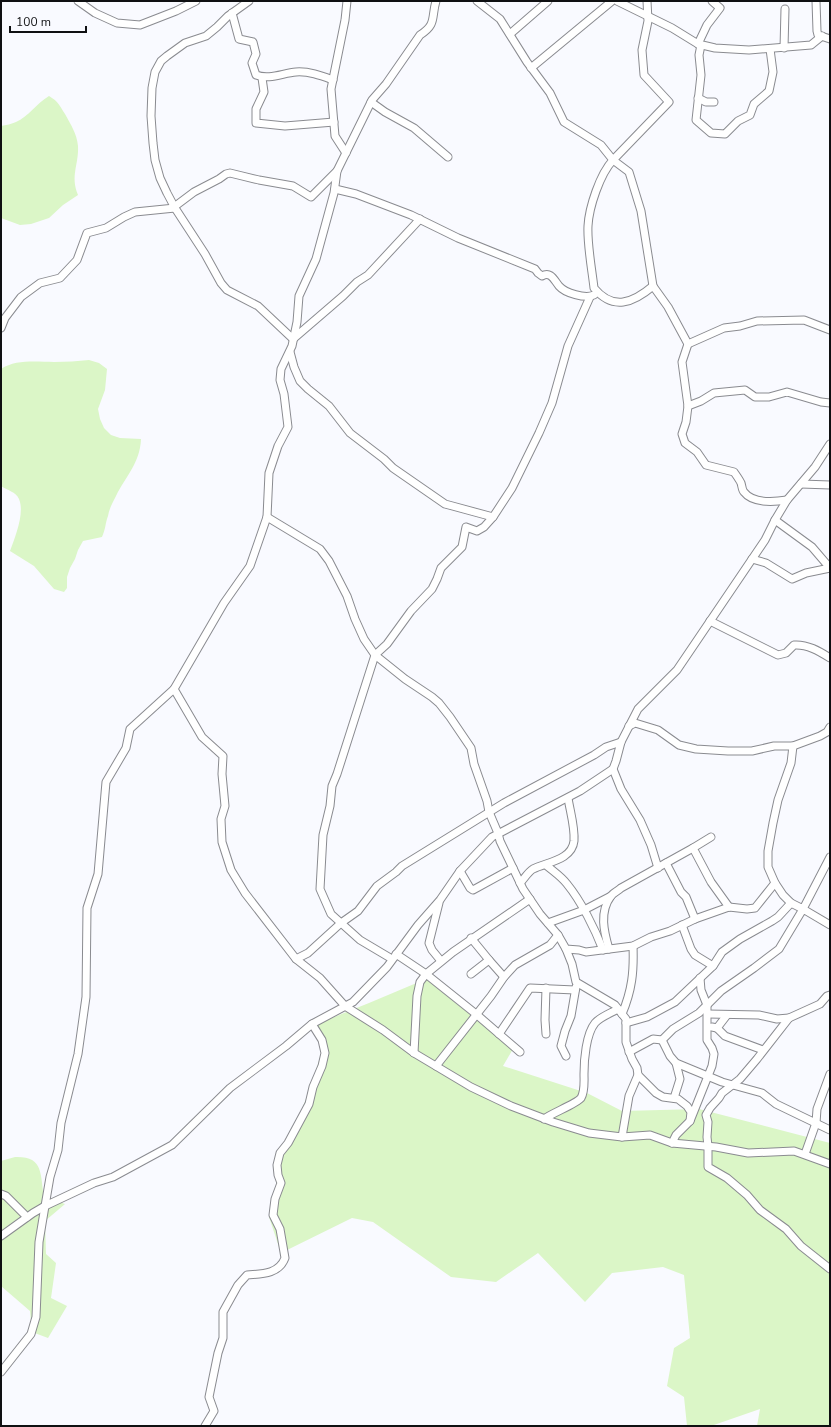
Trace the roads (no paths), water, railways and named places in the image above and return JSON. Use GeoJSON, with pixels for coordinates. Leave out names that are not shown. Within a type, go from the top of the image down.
{"type":"FeatureCollection","features":[{"type":"Feature","properties":{"kind":"street"},"geometry":{"type":"LineString","coordinates":[[78,1],[95,13],[117,23],[140,25],[176,11],[196,1]]}},
{"type":"Feature","properties":{"kind":"street"},"geometry":{"type":"LineString","coordinates":[[249,1],[232,13],[206,36],[185,43],[161,62],[155,72],[152,88],[151,116],[154,154],[160,178],[175,207],[205,254],[221,283],[227,290],[258,306],[292,339]]}},
{"type":"Feature","properties":{"kind":"street"},"geometry":{"type":"LineString","coordinates":[[346,153],[334,136],[331,89],[345,20],[347,1]]}},
{"type":"Feature","properties":{"kind":"street"},"geometry":{"type":"LineString","coordinates":[[1,328],[5,318],[22,297],[40,283],[60,278],[77,260],[87,233],[106,228],[135,212],[175,207],[194,192],[230,173],[293,186],[311,197],[337,171],[371,102],[386,84],[420,35],[433,23],[436,1]]}},
{"type":"Feature","properties":{"kind":"street"},"geometry":{"type":"LineString","coordinates":[[510,34],[548,1]]}},
{"type":"Feature","properties":{"kind":"street"},"geometry":{"type":"LineString","coordinates":[[532,68],[612,1]]}},
{"type":"Feature","properties":{"kind":"street"},"geometry":{"type":"LineString","coordinates":[[617,1],[672,28],[699,44],[732,49],[770,49],[811,45],[822,36]]}},
{"type":"Feature","properties":{"kind":"street"},"geometry":{"type":"LineString","coordinates":[[612,302],[600,296],[594,288],[588,226],[594,198],[606,168],[669,102],[644,75],[642,50],[648,16],[647,1]]}},
{"type":"Feature","properties":{"kind":"street"},"geometry":{"type":"LineString","coordinates":[[712,1],[720,8],[707,26],[699,44],[701,75],[696,120],[712,134],[725,134],[738,121],[750,115],[754,104],[769,90],[773,72],[770,49]]}},
{"type":"Feature","properties":{"kind":"street"},"geometry":{"type":"LineString","coordinates":[[816,1],[818,35],[830,39]]}},
{"type":"Feature","properties":{"kind":"street"},"geometry":{"type":"LineString","coordinates":[[481,2],[500,18],[550,93],[564,122],[601,145],[613,160],[629,172],[641,212],[653,286],[668,307],[688,344],[682,362],[688,406],[686,422],[682,434],[686,443],[697,452],[706,464],[734,472],[741,482],[743,492],[748,496],[772,503],[787,500]]}},
{"type":"Feature","properties":{"kind":"street"},"geometry":{"type":"LineString","coordinates":[[784,48],[785,10]]}},
{"type":"Feature","properties":{"kind":"street"},"geometry":{"type":"LineString","coordinates":[[232,13],[239,40],[253,42],[256,54],[252,63],[256,75],[262,78],[298,72],[316,74],[333,80]]}},
{"type":"Feature","properties":{"kind":"street"},"geometry":{"type":"LineString","coordinates":[[262,78],[264,92],[256,109],[256,123],[285,126],[334,122]]}},
{"type":"Feature","properties":{"kind":"street"},"geometry":{"type":"LineString","coordinates":[[698,98],[706,102],[714,102]]}},
{"type":"Feature","properties":{"kind":"street"},"geometry":{"type":"LineString","coordinates":[[371,102],[385,112],[414,128],[448,157]]}},
{"type":"Feature","properties":{"kind":"street"},"geometry":{"type":"LineString","coordinates":[[1,1372],[31,1334],[36,1318],[39,1242],[50,1177],[58,1150],[60,1123],[78,1054],[86,997],[87,908],[98,874],[106,782],[126,748],[130,729],[174,689],[224,603],[250,566],[267,517],[269,473],[278,446],[288,427],[284,394],[280,380],[281,369],[292,346],[292,339],[297,322],[299,296],[316,259],[335,189],[337,171]]}},
{"type":"Feature","properties":{"kind":"street"},"geometry":{"type":"LineString","coordinates":[[335,189],[356,194],[420,219],[458,238],[535,269],[542,276],[545,274],[549,275],[566,291],[590,297],[596,295],[602,300],[612,302],[628,302],[642,296],[653,286]]}},
{"type":"Feature","properties":{"kind":"street"},"geometry":{"type":"LineString","coordinates":[[292,339],[343,296],[357,282],[368,275],[420,219]]}},
{"type":"Feature","properties":{"kind":"street"},"geometry":{"type":"LineString","coordinates":[[520,1052],[426,974],[394,956],[360,940],[331,914],[320,888],[323,835],[330,806],[332,786],[375,655],[387,644],[410,611],[432,588],[441,568],[462,547],[466,528],[477,531],[484,527],[493,518],[512,488],[540,433],[552,403],[568,346],[590,297]]}},
{"type":"Feature","properties":{"kind":"street"},"geometry":{"type":"LineString","coordinates":[[688,344],[724,328],[740,326],[757,321],[804,320],[830,330]]}},
{"type":"Feature","properties":{"kind":"street"},"geometry":{"type":"LineString","coordinates":[[290,352],[300,381],[329,406],[350,433],[384,459],[393,468],[445,504],[493,518]]}},
{"type":"Feature","properties":{"kind":"street"},"geometry":{"type":"LineString","coordinates":[[688,406],[701,402],[714,393],[745,390],[755,397],[769,398],[787,392],[821,402],[830,403]]}},
{"type":"Feature","properties":{"kind":"street"},"geometry":{"type":"LineString","coordinates":[[1,1236],[45,1206],[94,1183],[114,1177],[172,1145],[230,1088],[286,1046],[312,1024],[353,1002],[387,967],[418,924],[440,900],[460,872],[492,837],[568,798],[613,769],[620,742],[638,709],[677,670],[765,540],[774,520],[787,500],[815,467],[830,444]]}},
{"type":"Feature","properties":{"kind":"street"},"geometry":{"type":"LineString","coordinates":[[801,484],[830,485]]}},
{"type":"Feature","properties":{"kind":"street"},"geometry":{"type":"LineString","coordinates":[[267,517],[320,549],[329,561],[347,596],[364,639],[375,655],[439,703],[470,748],[487,801],[489,812],[500,841],[520,883],[530,899],[558,935],[572,964],[576,986],[571,1016],[561,1046],[566,1056]]}},
{"type":"Feature","properties":{"kind":"street"},"geometry":{"type":"LineString","coordinates":[[774,520],[812,548],[830,568]]}},
{"type":"Feature","properties":{"kind":"street"},"geometry":{"type":"LineString","coordinates":[[752,559],[766,563],[792,579],[806,572],[830,568]]}},
{"type":"Feature","properties":{"kind":"street"},"geometry":{"type":"LineString","coordinates":[[710,621],[778,655],[786,653],[794,645],[803,645],[823,653],[830,658]]}},
{"type":"Feature","properties":{"kind":"street"},"geometry":{"type":"LineString","coordinates":[[174,689],[202,737],[223,756],[222,774],[225,806],[221,819],[222,842],[231,870],[245,892],[296,959],[320,978],[345,1006],[383,1030],[414,1053],[471,1088],[544,1119],[588,1132],[622,1136],[650,1135],[672,1143],[708,1146],[748,1153],[794,1151],[830,1164]]}},
{"type":"Feature","properties":{"kind":"street"},"geometry":{"type":"LineString","coordinates":[[630,726],[635,723],[658,730],[679,745],[696,749],[746,751],[774,746],[793,746],[811,738],[820,736],[827,732],[830,728]]}},
{"type":"Feature","properties":{"kind":"street"},"geometry":{"type":"LineString","coordinates":[[296,959],[308,953],[341,923],[358,911],[377,886],[402,866],[489,812],[606,747],[620,742]]}},
{"type":"Feature","properties":{"kind":"street"},"geometry":{"type":"LineString","coordinates":[[793,746],[791,763],[778,800],[768,851],[768,867],[775,883],[790,903],[830,925]]}},
{"type":"Feature","properties":{"kind":"street"},"geometry":{"type":"LineString","coordinates":[[613,769],[621,789],[640,820],[651,845],[658,868]]}},
{"type":"Feature","properties":{"kind":"street"},"geometry":{"type":"LineString","coordinates":[[520,883],[532,870],[568,854],[574,843],[574,830],[568,798]]}},
{"type":"Feature","properties":{"kind":"street"},"geometry":{"type":"LineString","coordinates":[[548,923],[584,910],[611,896],[621,888],[711,837]]}},
{"type":"Feature","properties":{"kind":"street"},"geometry":{"type":"LineString","coordinates":[[693,848],[711,882],[729,907]]}},
{"type":"Feature","properties":{"kind":"street"},"geometry":{"type":"LineString","coordinates":[[629,1052],[653,1039],[662,1040],[673,1030],[690,1020],[721,991],[778,949],[803,910],[830,857]]}},
{"type":"Feature","properties":{"kind":"street"},"geometry":{"type":"LineString","coordinates":[[666,863],[681,892],[686,897],[695,919]]}},
{"type":"Feature","properties":{"kind":"street"},"geometry":{"type":"LineString","coordinates":[[546,865],[567,883],[606,949]]}},
{"type":"Feature","properties":{"kind":"street"},"geometry":{"type":"LineString","coordinates":[[460,872],[470,888],[473,890],[513,868]]}},
{"type":"Feature","properties":{"kind":"street"},"geometry":{"type":"LineString","coordinates":[[566,949],[586,952],[632,946],[695,919],[729,907],[747,909],[755,908],[775,883]]}},
{"type":"Feature","properties":{"kind":"street"},"geometry":{"type":"LineString","coordinates":[[606,949],[603,921],[611,896]]}},
{"type":"Feature","properties":{"kind":"street"},"geometry":{"type":"LineString","coordinates":[[414,1053],[417,996],[420,982],[426,974],[471,938],[530,899]]}},
{"type":"Feature","properties":{"kind":"street"},"geometry":{"type":"LineString","coordinates":[[440,900],[429,943],[432,950],[441,961]]}},
{"type":"Feature","properties":{"kind":"street"},"geometry":{"type":"LineString","coordinates":[[626,1024],[648,1017],[675,1002],[713,966],[722,952],[740,939],[778,917],[790,903]]}},
{"type":"Feature","properties":{"kind":"street"},"geometry":{"type":"LineString","coordinates":[[682,925],[690,950],[713,966]]}},
{"type":"Feature","properties":{"kind":"street"},"geometry":{"type":"LineString","coordinates":[[436,1066],[491,996],[504,977],[515,965],[550,945],[558,935]]}},
{"type":"Feature","properties":{"kind":"street"},"geometry":{"type":"LineString","coordinates":[[471,938],[504,977]]}},
{"type":"Feature","properties":{"kind":"street"},"geometry":{"type":"LineString","coordinates":[[544,1119],[553,1113],[577,1102],[581,1097],[584,1091],[586,1050],[592,1028],[596,1022],[620,1011],[629,997],[634,966],[632,946]]}},
{"type":"Feature","properties":{"kind":"street"},"geometry":{"type":"LineString","coordinates":[[471,974],[489,960]]}},
{"type":"Feature","properties":{"kind":"street"},"geometry":{"type":"LineString","coordinates":[[672,1143],[676,1135],[690,1121],[707,1075],[712,1066],[714,1054],[707,1040],[707,1005],[701,990],[700,978]]}},
{"type":"Feature","properties":{"kind":"street"},"geometry":{"type":"LineString","coordinates":[[499,1034],[530,988],[576,986],[615,1005],[626,1019],[626,1042],[637,1068],[638,1075],[629,1096],[622,1136]]}},
{"type":"Feature","properties":{"kind":"street"},"geometry":{"type":"LineString","coordinates":[[546,988],[546,1034]]}},
{"type":"Feature","properties":{"kind":"street"},"geometry":{"type":"LineString","coordinates":[[708,1014],[759,1015],[777,1019],[789,1018],[820,1004],[830,994]]}},
{"type":"Feature","properties":{"kind":"street"},"geometry":{"type":"LineString","coordinates":[[716,1028],[728,1015]]}},
{"type":"Feature","properties":{"kind":"street"},"geometry":{"type":"LineString","coordinates":[[789,1018],[763,1050],[757,1060],[733,1086],[722,1093],[706,1115],[708,1122],[708,1167],[727,1178],[747,1195],[760,1210],[786,1229],[801,1246],[830,1269]]}},
{"type":"Feature","properties":{"kind":"street"},"geometry":{"type":"LineString","coordinates":[[206,1426],[214,1411],[209,1397],[223,1338],[223,1312],[238,1284],[247,1275],[264,1274],[277,1269],[285,1258],[280,1229],[273,1215],[275,1199],[281,1183],[278,1175],[277,1164],[280,1153],[288,1143],[309,1104],[313,1087],[322,1066],[325,1052],[322,1040],[312,1024]]}},
{"type":"Feature","properties":{"kind":"street"},"geometry":{"type":"LineString","coordinates":[[707,1027],[716,1028],[725,1036],[763,1050]]}},
{"type":"Feature","properties":{"kind":"street"},"geometry":{"type":"LineString","coordinates":[[662,1040],[670,1056],[676,1063],[680,1079],[674,1098]]}},
{"type":"Feature","properties":{"kind":"street"},"geometry":{"type":"LineString","coordinates":[[676,1063],[733,1086],[762,1094],[776,1104],[830,1130]]}},
{"type":"Feature","properties":{"kind":"street"},"geometry":{"type":"LineString","coordinates":[[805,1154],[816,1123],[817,1109],[830,1074]]}},
{"type":"Feature","properties":{"kind":"street"},"geometry":{"type":"LineString","coordinates":[[638,1075],[656,1093],[663,1097],[678,1099],[687,1106],[691,1112],[690,1121]]}},
{"type":"Feature","properties":{"kind":"street"},"geometry":{"type":"LineString","coordinates":[[1,1194],[6,1196],[27,1217]]}}]}
